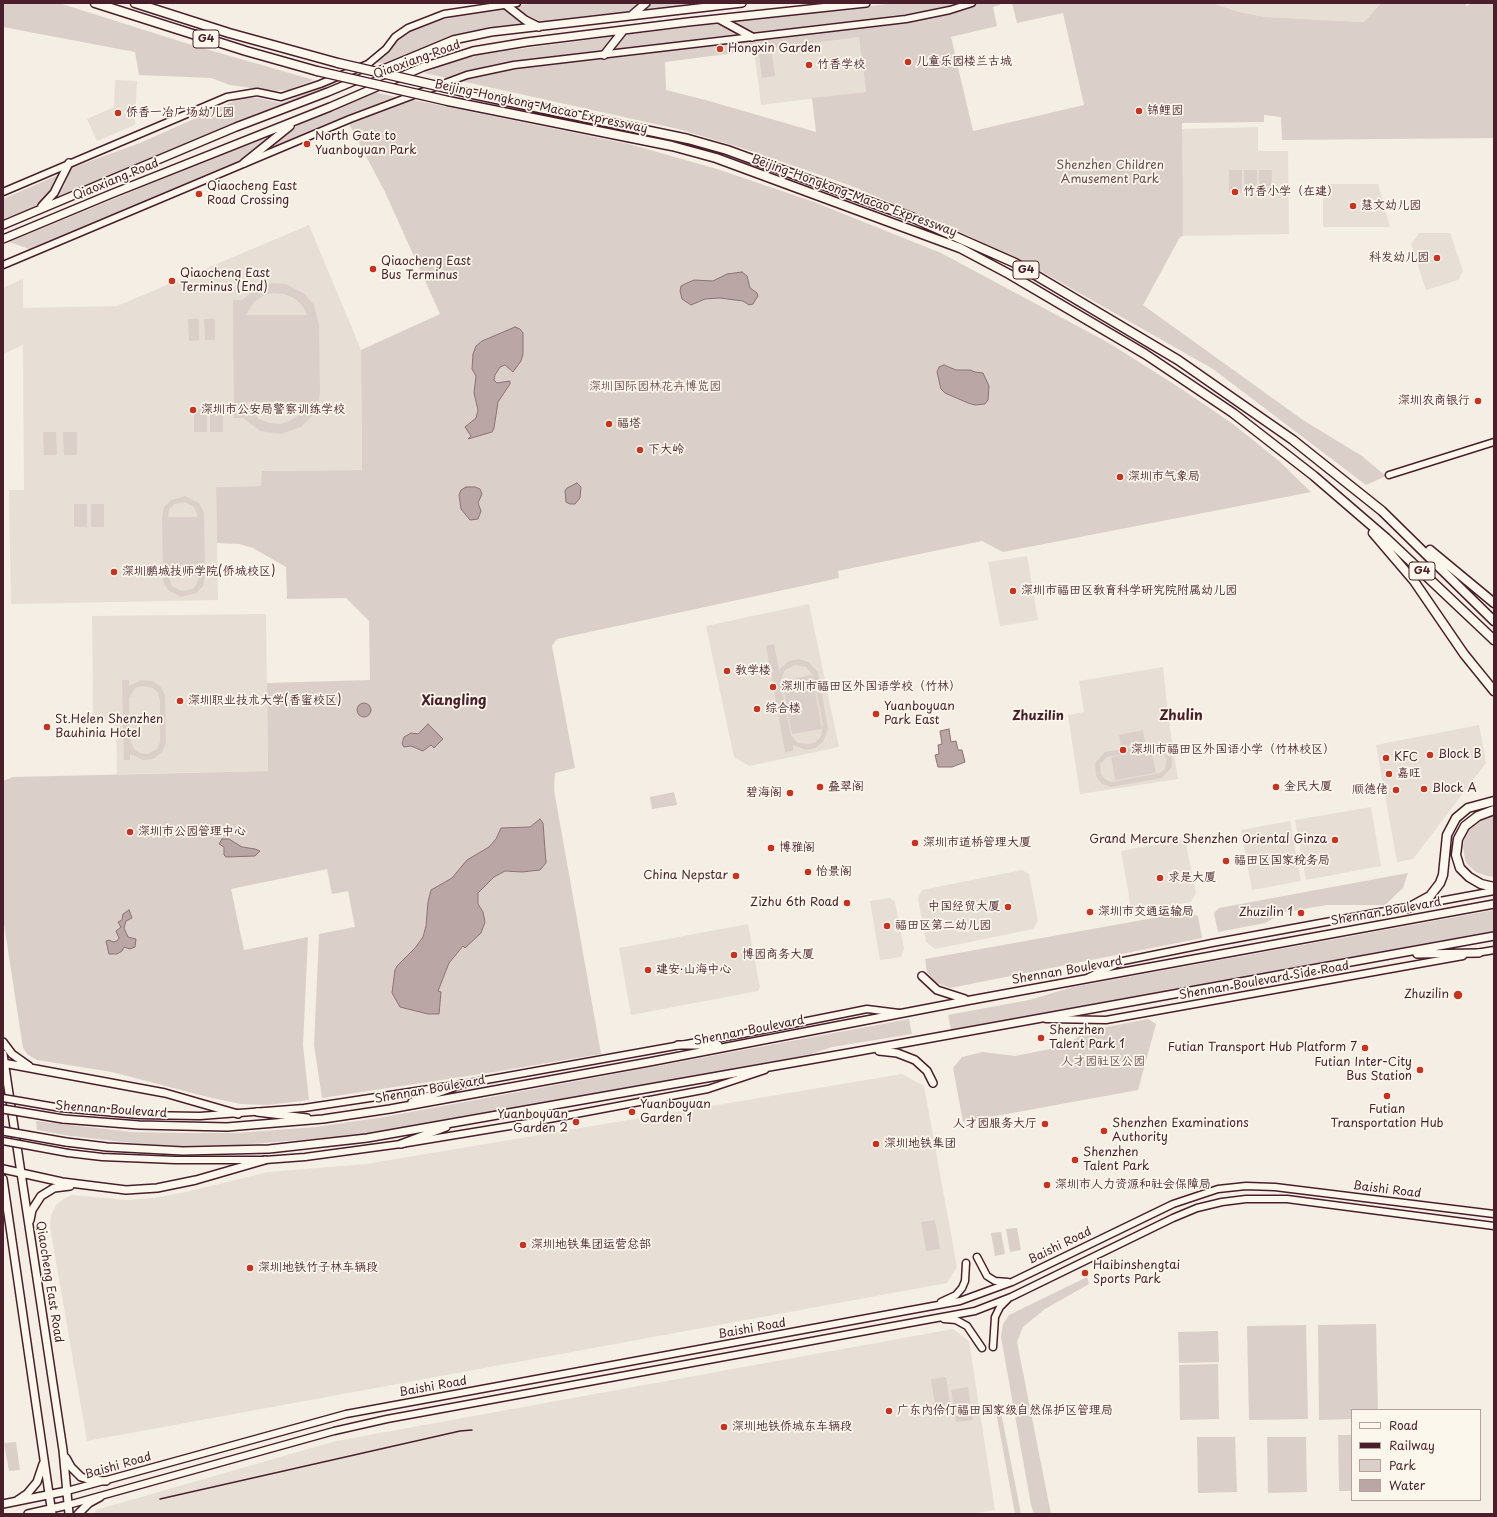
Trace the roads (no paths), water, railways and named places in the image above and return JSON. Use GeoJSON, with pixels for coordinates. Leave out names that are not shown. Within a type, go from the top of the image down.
{"type":"FeatureCollection","features":[{"type":"Feature","properties":{"kind":"highway","name":"Beijing-Hongkong-Macao Expressway"},"geometry":{"type":"LineString","coordinates":[[95,3],[246,51],[317,71],[448,100],[672,146],[716,158],[960,248],[1009,274],[1080,316],[1195,386],[1246,422],[1347,504],[1423,572],[1494,640]]}},
{"type":"Feature","properties":{"kind":"highway","name":"Beijing-Hongkong-Macao Expressway"},"geometry":{"type":"LineString","coordinates":[[135,3],[229,33],[338,63],[468,93],[673,135],[727,150],[911,217],[972,242],[1015,263],[1178,360],[1327,465],[1382,511],[1494,621]]}},
{"type":"Feature","properties":{"kind":"highway"},"geometry":{"type":"LineString","coordinates":[[1347,504],[1414,581],[1464,654],[1494,691]]}},
{"type":"Feature","properties":{"kind":"highway"},"geometry":{"type":"LineString","coordinates":[[1382,511],[1494,603]]}},
{"type":"Feature","properties":{"kind":"highway"},"geometry":{"type":"LineString","coordinates":[[1408,908],[1423,901],[1435,890],[1443,875],[1447,835],[1452,824],[1462,812],[1475,805],[1494,801]]}},
{"type":"Feature","properties":{"kind":"highway"},"geometry":{"type":"LineString","coordinates":[[1494,810],[1474,818],[1465,826],[1458,839],[1456,855],[1460,868],[1468,877],[1481,884],[1494,887]]}},
{"type":"Feature","properties":{"kind":"main road"},"geometry":{"type":"LineString","coordinates":[[3,192],[227,97],[257,92],[281,97],[320,84],[368,64],[386,49],[395,37],[408,28],[444,14],[517,3]]}},
{"type":"Feature","properties":{"kind":"main road"},"geometry":{"type":"LineString","coordinates":[[630,15],[638,11],[646,3]]}},
{"type":"Feature","properties":{"kind":"main road","name":"Qiaoxiang Road"},"geometry":{"type":"LineString","coordinates":[[3,225],[236,127],[328,92],[453,40],[491,32],[540,28],[630,15],[742,3]]}},
{"type":"Feature","properties":{"kind":"main road","name":"Qiaoxiang Road"},"geometry":{"type":"LineString","coordinates":[[3,239],[110,194],[296,121],[424,67],[474,51],[526,42],[866,3]]}},
{"type":"Feature","properties":{"kind":"main road"},"geometry":{"type":"LineString","coordinates":[[3,265],[350,119],[467,75],[514,65],[906,20],[950,10],[972,3]]}},
{"type":"Feature","properties":{"kind":"main road"},"geometry":{"type":"LineString","coordinates":[[506,5],[525,20],[540,28]]}},
{"type":"Feature","properties":{"kind":"main road"},"geometry":{"type":"LineString","coordinates":[[719,19],[752,37]]}},
{"type":"Feature","properties":{"kind":"main road"},"geometry":{"type":"LineString","coordinates":[[604,55],[623,32]]}},
{"type":"Feature","properties":{"kind":"main road"},"geometry":{"type":"LineString","coordinates":[[244,163],[296,121]]}},
{"type":"Feature","properties":{"kind":"main road"},"geometry":{"type":"LineString","coordinates":[[37,211],[54,193],[69,164]]}},
{"type":"Feature","properties":{"kind":"main road"},"geometry":{"type":"LineString","coordinates":[[1389,475],[1494,442]]}},
{"type":"Feature","properties":{"kind":"main road"},"geometry":{"type":"LineString","coordinates":[[1082,980],[1123,961],[1494,892]]}},
{"type":"Feature","properties":{"kind":"main road"},"geometry":{"type":"LineString","coordinates":[[1474,907],[1494,898]]}},
{"type":"Feature","properties":{"kind":"main road","name":"Shennan Boulevard"},"geometry":{"type":"LineString","coordinates":[[3,1109],[63,1119],[139,1125],[226,1127],[323,1119],[390,1109],[1494,904]]}},
{"type":"Feature","properties":{"kind":"main road"},"geometry":{"type":"LineString","coordinates":[[3,1131],[66,1142],[107,1147],[184,1151],[269,1150],[367,1138],[778,1066],[1494,936]]}},
{"type":"Feature","properties":{"kind":"main road","name":"Shennan Boulevard Side Road"},"geometry":{"type":"LineString","coordinates":[[1036,1019],[1106,1020],[1494,950]]}},
{"type":"Feature","properties":{"kind":"main road"},"geometry":{"type":"LineString","coordinates":[[1393,955],[1479,953]]}},
{"type":"Feature","properties":{"kind":"main road"},"geometry":{"type":"LineString","coordinates":[[922,976],[937,990],[951,996],[971,1000]]}},
{"type":"Feature","properties":{"kind":"main road"},"geometry":{"type":"LineString","coordinates":[[3,1098],[62,1108],[139,1115],[200,1116],[238,1114],[310,1107],[462,1084],[867,1009],[905,1013]]}},
{"type":"Feature","properties":{"kind":"main road"},"geometry":{"type":"LineString","coordinates":[[3,1042],[18,1060],[36,1069]]}},
{"type":"Feature","properties":{"kind":"main road"},"geometry":{"type":"LineString","coordinates":[[678,1045],[735,1045]]}},
{"type":"Feature","properties":{"kind":"main road"},"geometry":{"type":"LineString","coordinates":[[854,1052],[884,1051],[907,1056],[922,1065],[933,1083]]}},
{"type":"Feature","properties":{"kind":"main road","name":"Qiaocheng East Road"},"geometry":{"type":"LineString","coordinates":[[3,1054],[63,1450],[69,1514]]}},
{"type":"Feature","properties":{"kind":"main road"},"geometry":{"type":"LineString","coordinates":[[4,1064],[165,1093],[238,1114]]}},
{"type":"Feature","properties":{"kind":"main road"},"geometry":{"type":"LineString","coordinates":[[3,1141],[68,1153],[140,1159],[265,1160],[305,1157],[401,1144],[528,1123],[708,1089],[778,1066]]}},
{"type":"Feature","properties":{"kind":"main road"},"geometry":{"type":"LineString","coordinates":[[390,1109],[462,1084]]}},
{"type":"Feature","properties":{"kind":"main road"},"geometry":{"type":"LineString","coordinates":[[257,1112],[323,1119]]}},
{"type":"Feature","properties":{"kind":"main road"},"geometry":{"type":"LineString","coordinates":[[401,1144],[464,1121]]}},
{"type":"Feature","properties":{"kind":"main road"},"geometry":{"type":"LineString","coordinates":[[3,1169],[84,1185],[126,1190],[157,1188],[196,1180],[265,1160]]}},
{"type":"Feature","properties":{"kind":"main road"},"geometry":{"type":"LineString","coordinates":[[3,1179],[52,1511]]}},
{"type":"Feature","properties":{"kind":"main road"},"geometry":{"type":"LineString","coordinates":[[29,1229],[32,1210],[42,1196],[59,1187],[84,1185]]}},
{"type":"Feature","properties":{"kind":"main road","name":"Baishi Road"},"geometry":{"type":"LineString","coordinates":[[7,1503],[67,1492],[346,1414],[932,1307],[972,1297],[1012,1282],[1162,1209],[1199,1194],[1218,1189],[1246,1186],[1275,1187],[1494,1214]]}},
{"type":"Feature","properties":{"kind":"main road","name":"Baishi Road"},"geometry":{"type":"LineString","coordinates":[[28,1514],[52,1511],[68,1505],[334,1431],[387,1419],[975,1311],[1011,1297],[1173,1218],[1200,1208],[1233,1200],[1287,1199],[1494,1226]]}},
{"type":"Feature","properties":{"kind":"main road"},"geometry":{"type":"LineString","coordinates":[[977,1257],[984,1272],[991,1279],[999,1282],[1012,1282]]}},
{"type":"Feature","properties":{"kind":"main road"},"geometry":{"type":"LineString","coordinates":[[932,1307],[960,1292],[965,1281],[966,1263]]}},
{"type":"Feature","properties":{"kind":"main road"},"geometry":{"type":"LineString","coordinates":[[993,1346],[995,1317],[1000,1307],[1011,1297]]}},
{"type":"Feature","properties":{"kind":"main road"},"geometry":{"type":"LineString","coordinates":[[933,1319],[962,1322],[972,1330],[982,1348]]}},
{"type":"Feature","properties":{"kind":"main road"},"geometry":{"type":"LineString","coordinates":[[63,1450],[71,1467],[81,1477],[92,1480],[106,1481]]}},
{"type":"Feature","properties":{"kind":"main road"},"geometry":{"type":"LineString","coordinates":[[7,1503],[27,1494],[37,1482],[43,1466],[44,1454]]}},
{"type":"Feature","properties":{"kind":"main road"},"geometry":{"type":"LineString","coordinates":[[78,1514],[89,1503],[100,1497]]}},
{"type":"Feature","properties":{"kind":"water"},"geometry":{"type":"Polygon","coordinates":[[[742,272],[747,276],[750,288],[757,293],[758,296],[753,304],[749,305],[743,301],[720,298],[705,299],[691,305],[682,299],[680,291],[681,286],[687,283],[694,280],[713,281],[727,274],[742,272]]]}},
{"type":"Feature","properties":{"kind":"water"},"geometry":{"type":"Polygon","coordinates":[[[515,327],[520,329],[523,333],[523,354],[521,361],[513,372],[505,365],[500,367],[495,375],[494,380],[497,383],[510,381],[510,384],[498,402],[494,428],[492,432],[468,439],[471,436],[465,427],[476,418],[478,410],[474,393],[476,376],[472,369],[473,354],[476,346],[482,341],[515,327]]]}},
{"type":"Feature","properties":{"kind":"water"},"geometry":{"type":"Polygon","coordinates":[[[944,365],[956,370],[970,370],[983,373],[989,386],[988,400],[985,404],[975,405],[945,393],[941,389],[937,372],[939,367],[944,365]]]}},
{"type":"Feature","properties":{"kind":"water"},"geometry":{"type":"Polygon","coordinates":[[[577,483],[581,487],[580,498],[575,504],[570,504],[566,502],[565,491],[567,488],[577,483]]]}},
{"type":"Feature","properties":{"kind":"water"},"geometry":{"type":"Polygon","coordinates":[[[466,487],[475,487],[480,489],[482,494],[478,503],[481,511],[478,519],[470,520],[461,509],[459,495],[461,490],[466,487]]]}},
{"type":"Feature","properties":{"kind":"water"},"geometry":{"type":"Polygon","coordinates":[[[361,703],[367,703],[371,707],[371,713],[367,717],[361,717],[357,713],[357,707],[361,703]]]}},
{"type":"Feature","properties":{"kind":"water"},"geometry":{"type":"Polygon","coordinates":[[[428,724],[443,739],[434,748],[431,745],[423,751],[411,746],[404,747],[402,744],[404,737],[411,733],[418,734],[428,724]]]}},
{"type":"Feature","properties":{"kind":"water"},"geometry":{"type":"Polygon","coordinates":[[[949,729],[951,742],[956,741],[958,750],[962,750],[965,762],[952,767],[938,767],[935,755],[939,754],[938,745],[942,744],[940,731],[949,729]]]}},
{"type":"Feature","properties":{"kind":"water"},"geometry":{"type":"Polygon","coordinates":[[[540,819],[543,823],[546,863],[540,870],[522,872],[505,871],[494,877],[478,893],[478,904],[483,912],[485,922],[481,933],[465,948],[463,946],[449,963],[438,991],[441,992],[439,1014],[428,1014],[400,1007],[392,993],[395,970],[423,937],[431,890],[452,878],[467,860],[489,847],[496,839],[501,828],[530,827],[540,819]]]}},
{"type":"Feature","properties":{"kind":"water"},"geometry":{"type":"Polygon","coordinates":[[[222,839],[229,839],[242,847],[260,851],[255,856],[226,857],[224,855],[224,847],[219,844],[222,839]]]}},
{"type":"Feature","properties":{"kind":"water"},"geometry":{"type":"Polygon","coordinates":[[[129,910],[132,918],[126,921],[124,928],[128,937],[136,939],[135,947],[130,949],[124,947],[122,951],[117,954],[109,954],[106,941],[117,941],[119,938],[116,931],[121,927],[118,922],[122,920],[123,914],[129,910]]]}},
{"type":"Feature","properties":{"kind":"railway"},"geometry":{"type":"LineString","coordinates":[[160,1499],[460,1431],[472,1430]]}},
{"type":"Feature","properties":{"kind":"place","name":"Hongxin Garden"},"geometry":{"type":"Point","coordinates":[720,49]}},
{"type":"Feature","properties":{"kind":"place","name":"儿童乐园楼兰古城"},"geometry":{"type":"Point","coordinates":[908,62]}},
{"type":"Feature","properties":{"kind":"place","name":"竹香学校"},"geometry":{"type":"Point","coordinates":[809,65]}},
{"type":"Feature","properties":{"kind":"place","name":"锦鲤园"},"geometry":{"type":"Point","coordinates":[1139,111]}},
{"type":"Feature","properties":{"kind":"place","name":"侨香一冶广场幼儿园"},"geometry":{"type":"Point","coordinates":[118,113]}},
{"type":"Feature","properties":{"kind":"place","name":"North Gate to Yuanboyuan Park"},"geometry":{"type":"Point","coordinates":[307,144]}},
{"type":"Feature","properties":{"kind":"place","name":"竹香小学（在建）"},"geometry":{"type":"Point","coordinates":[1235,192]}},
{"type":"Feature","properties":{"kind":"place","name":"Qiaocheng East Road Crossing"},"geometry":{"type":"Point","coordinates":[199,194]}},
{"type":"Feature","properties":{"kind":"place","name":"慧文幼儿园"},"geometry":{"type":"Point","coordinates":[1353,206]}},
{"type":"Feature","properties":{"kind":"place","name":"科发幼儿园"},"geometry":{"type":"Point","coordinates":[1437,258]}},
{"type":"Feature","properties":{"kind":"place","name":"Qiaocheng East Bus Terminus"},"geometry":{"type":"Point","coordinates":[373,269]}},
{"type":"Feature","properties":{"kind":"place","name":"Qiaocheng East Terminus (End)"},"geometry":{"type":"Point","coordinates":[172,281]}},
{"type":"Feature","properties":{"kind":"place","name":"深圳农商银行"},"geometry":{"type":"Point","coordinates":[1478,401]}},
{"type":"Feature","properties":{"kind":"place","name":"深圳市公安局警察训练学校"},"geometry":{"type":"Point","coordinates":[193,410]}},
{"type":"Feature","properties":{"kind":"place","name":"福塔"},"geometry":{"type":"Point","coordinates":[609,424]}},
{"type":"Feature","properties":{"kind":"place","name":"下大岭"},"geometry":{"type":"Point","coordinates":[640,450]}},
{"type":"Feature","properties":{"kind":"place","name":"深圳市气象局"},"geometry":{"type":"Point","coordinates":[1120,477]}},
{"type":"Feature","properties":{"kind":"place","name":"深圳鹏城技师学院(侨城校区)"},"geometry":{"type":"Point","coordinates":[114,572]}},
{"type":"Feature","properties":{"kind":"place","name":"深圳市福田区教育科学研究院附属幼儿园"},"geometry":{"type":"Point","coordinates":[1013,591]}},
{"type":"Feature","properties":{"kind":"place","name":"教学楼"},"geometry":{"type":"Point","coordinates":[727,671]}},
{"type":"Feature","properties":{"kind":"place","name":"深圳市福田区外国语学校（竹林）"},"geometry":{"type":"Point","coordinates":[773,687]}},
{"type":"Feature","properties":{"kind":"place","name":"深圳职业技术大学(香蜜校区)"},"geometry":{"type":"Point","coordinates":[180,701]}},
{"type":"Feature","properties":{"kind":"place","name":"综合楼"},"geometry":{"type":"Point","coordinates":[757,709]}},
{"type":"Feature","properties":{"kind":"place","name":"Yuanboyuan Park East"},"geometry":{"type":"Point","coordinates":[876,714]}},
{"type":"Feature","properties":{"kind":"place","name":"St.Helen Shenzhen Bauhinia Hotel"},"geometry":{"type":"Point","coordinates":[47,727]}},
{"type":"Feature","properties":{"kind":"place","name":"深圳市福田区外国语小学（竹林校区）"},"geometry":{"type":"Point","coordinates":[1123,750]}},
{"type":"Feature","properties":{"kind":"place","name":"Block B"},"geometry":{"type":"Point","coordinates":[1430,755]}},
{"type":"Feature","properties":{"kind":"place","name":"KFC"},"geometry":{"type":"Point","coordinates":[1386,758]}},
{"type":"Feature","properties":{"kind":"place","name":"嘉旺"},"geometry":{"type":"Point","coordinates":[1389,774]}},
{"type":"Feature","properties":{"kind":"place","name":"叠翠阁"},"geometry":{"type":"Point","coordinates":[820,787]}},
{"type":"Feature","properties":{"kind":"place","name":"金民大厦"},"geometry":{"type":"Point","coordinates":[1276,787]}},
{"type":"Feature","properties":{"kind":"place","name":"Block A"},"geometry":{"type":"Point","coordinates":[1424,789]}},
{"type":"Feature","properties":{"kind":"place","name":"顺德佬"},"geometry":{"type":"Point","coordinates":[1396,790]}},
{"type":"Feature","properties":{"kind":"place","name":"碧海阁"},"geometry":{"type":"Point","coordinates":[790,793]}},
{"type":"Feature","properties":{"kind":"place","name":"深圳市公园管理中心"},"geometry":{"type":"Point","coordinates":[130,832]}},
{"type":"Feature","properties":{"kind":"place","name":"Grand Mercure Shenzhen Oriental Ginza"},"geometry":{"type":"Point","coordinates":[1335,840]}},
{"type":"Feature","properties":{"kind":"place","name":"深圳市道桥管理大厦"},"geometry":{"type":"Point","coordinates":[915,843]}},
{"type":"Feature","properties":{"kind":"place","name":"博雅阁"},"geometry":{"type":"Point","coordinates":[771,848]}},
{"type":"Feature","properties":{"kind":"place","name":"福田区国家税务局"},"geometry":{"type":"Point","coordinates":[1226,861]}},
{"type":"Feature","properties":{"kind":"place","name":"怡景阁"},"geometry":{"type":"Point","coordinates":[808,872]}},
{"type":"Feature","properties":{"kind":"place","name":"China Nepstar"},"geometry":{"type":"Point","coordinates":[736,876]}},
{"type":"Feature","properties":{"kind":"place","name":"求是大厦"},"geometry":{"type":"Point","coordinates":[1160,878]}},
{"type":"Feature","properties":{"kind":"place","name":"Zizhu 6th Road"},"geometry":{"type":"Point","coordinates":[847,903]}},
{"type":"Feature","properties":{"kind":"place","name":"中国经贸大厦"},"geometry":{"type":"Point","coordinates":[1008,907]}},
{"type":"Feature","properties":{"kind":"place","name":"深圳市交通运输局"},"geometry":{"type":"Point","coordinates":[1090,912]}},
{"type":"Feature","properties":{"kind":"place","name":"Zhuzilin 1"},"geometry":{"type":"Point","coordinates":[1301,913]}},
{"type":"Feature","properties":{"kind":"place","name":"福田区第二幼儿园"},"geometry":{"type":"Point","coordinates":[887,926]}},
{"type":"Feature","properties":{"kind":"place","name":"博园商务大厦"},"geometry":{"type":"Point","coordinates":[734,955]}},
{"type":"Feature","properties":{"kind":"place","name":"建安·山海中心"},"geometry":{"type":"Point","coordinates":[648,970]}},
{"type":"Feature","properties":{"kind":"place","name":"Zhuzilin"},"geometry":{"type":"Point","coordinates":[1458,995]}},
{"type":"Feature","properties":{"kind":"place","name":"Shenzhen Talent Park 1"},"geometry":{"type":"Point","coordinates":[1041,1038]}},
{"type":"Feature","properties":{"kind":"place","name":"Futian Transport Hub Platform 7"},"geometry":{"type":"Point","coordinates":[1365,1048]}},
{"type":"Feature","properties":{"kind":"place","name":"Futian Inter-City Bus Station"},"geometry":{"type":"Point","coordinates":[1420,1070]}},
{"type":"Feature","properties":{"kind":"place","name":"Futian Transportation Hub"},"geometry":{"type":"Point","coordinates":[1387,1096]}},
{"type":"Feature","properties":{"kind":"place","name":"Yuanboyuan Garden 1"},"geometry":{"type":"Point","coordinates":[632,1112]}},
{"type":"Feature","properties":{"kind":"place","name":"Yuanboyuan Garden 2"},"geometry":{"type":"Point","coordinates":[576,1122]}},
{"type":"Feature","properties":{"kind":"place","name":"人才园服务大厅"},"geometry":{"type":"Point","coordinates":[1045,1124]}},
{"type":"Feature","properties":{"kind":"place","name":"Shenzhen Examinations Authority"},"geometry":{"type":"Point","coordinates":[1104,1131]}},
{"type":"Feature","properties":{"kind":"place","name":"深圳地铁集团"},"geometry":{"type":"Point","coordinates":[876,1144]}},
{"type":"Feature","properties":{"kind":"place","name":"Shenzhen Talent Park"},"geometry":{"type":"Point","coordinates":[1075,1160]}},
{"type":"Feature","properties":{"kind":"place","name":"深圳市人力资源和社会保障局"},"geometry":{"type":"Point","coordinates":[1047,1185]}},
{"type":"Feature","properties":{"kind":"place","name":"深圳地铁集团运营总部"},"geometry":{"type":"Point","coordinates":[523,1245]}},
{"type":"Feature","properties":{"kind":"place","name":"深圳地铁竹子林车辆段"},"geometry":{"type":"Point","coordinates":[250,1268]}},
{"type":"Feature","properties":{"kind":"place","name":"Haibinshengtai Sports Park"},"geometry":{"type":"Point","coordinates":[1085,1273]}},
{"type":"Feature","properties":{"kind":"place","name":"广东内伶仃福田国家级自然保护区管理局"},"geometry":{"type":"Point","coordinates":[889,1411]}},
{"type":"Feature","properties":{"kind":"place","name":"深圳地铁侨城东车辆段"},"geometry":{"type":"Point","coordinates":[724,1427]}},
{"type":"Feature","properties":{"kind":"district","name":"Xiangling"},"geometry":{"type":"Point","coordinates":[454,701]}},
{"type":"Feature","properties":{"kind":"district","name":"Zhuzilin"},"geometry":{"type":"Point","coordinates":[1038,716]}},
{"type":"Feature","properties":{"kind":"district","name":"Zhulin"},"geometry":{"type":"Point","coordinates":[1181,716]}},
{"type":"Feature","properties":{"kind":"park label","name":"Shenzhen Children Amusement Park"},"geometry":{"type":"Point","coordinates":[1110,173]}},
{"type":"Feature","properties":{"kind":"park label","name":"深圳国际园林花卉博览园"},"geometry":{"type":"Point","coordinates":[655,387]}},
{"type":"Feature","properties":{"kind":"park label","name":"人才园社区公园"},"geometry":{"type":"Point","coordinates":[1103,1062]}}]}
